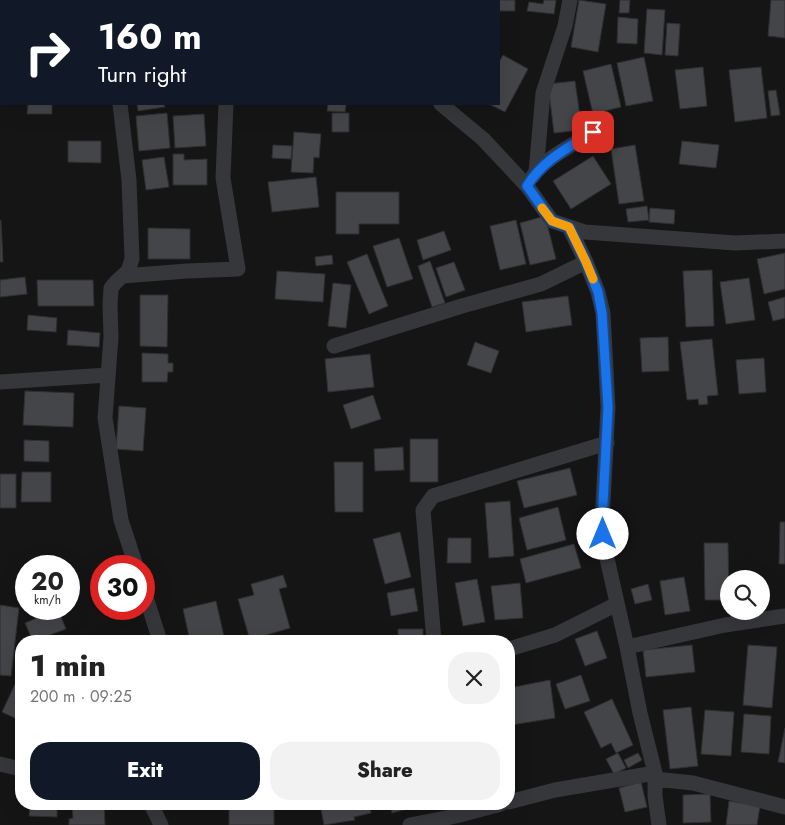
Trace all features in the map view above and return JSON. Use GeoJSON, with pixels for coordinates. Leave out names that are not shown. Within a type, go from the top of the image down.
{"type":"FeatureCollection","features":[{"type":"Feature","properties":{"kind":"street"},"geometry":{"type":"LineString","coordinates":[[536,172],[542,93],[565,26],[570,0]]}},
{"type":"Feature","properties":{"kind":"street"},"geometry":{"type":"LineString","coordinates":[[120,105],[129,180],[132,259],[128,271],[111,288],[106,418],[121,520],[132,555]]}},
{"type":"Feature","properties":{"kind":"street"},"geometry":{"type":"LineString","coordinates":[[123,276],[238,269],[223,178],[226,105]]}},
{"type":"Feature","properties":{"kind":"street"},"geometry":{"type":"LineString","coordinates":[[442,105],[483,139],[527,186],[552,221],[585,232],[735,243],[785,241]]}},
{"type":"Feature","properties":{"kind":"street"},"geometry":{"type":"LineString","coordinates":[[527,186],[536,172],[559,153],[593,132]]}},
{"type":"Feature","properties":{"kind":"street"},"geometry":{"type":"LineString","coordinates":[[569,227],[598,292],[602,313],[608,407],[602,523],[604,545],[655,776],[654,796],[659,825]]}},
{"type":"Feature","properties":{"kind":"street"},"geometry":{"type":"LineString","coordinates":[[584,258],[585,232]]}},
{"type":"Feature","properties":{"kind":"street"},"geometry":{"type":"LineString","coordinates":[[334,346],[462,306],[542,284],[584,258]]}},
{"type":"Feature","properties":{"kind":"street"},"geometry":{"type":"LineString","coordinates":[[0,382],[108,375]]}},
{"type":"Feature","properties":{"kind":"street"},"geometry":{"type":"LineString","coordinates":[[434,635],[424,510],[433,496],[607,443]]}},
{"type":"Feature","properties":{"kind":"street"},"geometry":{"type":"LineString","coordinates":[[515,646],[554,635],[617,604]]}},
{"type":"Feature","properties":{"kind":"street"},"geometry":{"type":"LineString","coordinates":[[628,647],[725,625],[785,616]]}},
{"type":"Feature","properties":{"kind":"street"},"geometry":{"type":"LineString","coordinates":[[153,620],[158,635]]}},
{"type":"Feature","properties":{"kind":"street"},"geometry":{"type":"LineString","coordinates":[[0,764],[15,768]]}},
{"type":"Feature","properties":{"kind":"street"},"geometry":{"type":"LineString","coordinates":[[515,800],[555,790],[655,776],[693,783],[785,807]]}},
{"type":"Feature","properties":{"kind":"street"},"geometry":{"type":"LineString","coordinates":[[154,810],[162,825]]}},
{"type":"Feature","properties":{"kind":"street"},"geometry":{"type":"LineString","coordinates":[[410,825],[478,810]]}},
{"type":"Feature","properties":{"kind":"building"},"geometry":{"type":"Polygon","coordinates":[[[500,0],[515,0],[515,11],[500,11],[500,0]]]}},
{"type":"Feature","properties":{"kind":"building"},"geometry":{"type":"Polygon","coordinates":[[[544,0],[556,0],[554,14],[527,11],[529,2],[543,4],[544,0]]]}},
{"type":"Feature","properties":{"kind":"building"},"geometry":{"type":"Polygon","coordinates":[[[579,0],[606,4],[598,52],[571,47],[579,0]]]}},
{"type":"Feature","properties":{"kind":"building"},"geometry":{"type":"Polygon","coordinates":[[[620,0],[630,0],[629,13],[619,13],[620,0]]]}},
{"type":"Feature","properties":{"kind":"building"},"geometry":{"type":"Polygon","coordinates":[[[771,0],[785,0],[785,38],[768,36],[771,0]]]}},
{"type":"Feature","properties":{"kind":"building"},"geometry":{"type":"Polygon","coordinates":[[[647,9],[665,10],[662,55],[644,53],[647,9]]]}},
{"type":"Feature","properties":{"kind":"building"},"geometry":{"type":"Polygon","coordinates":[[[618,17],[638,19],[637,44],[617,43],[618,17]]]}},
{"type":"Feature","properties":{"kind":"building"},"geometry":{"type":"Polygon","coordinates":[[[667,23],[680,24],[678,56],[665,55],[667,23]]]}},
{"type":"Feature","properties":{"kind":"building"},"geometry":{"type":"Polygon","coordinates":[[[503,55],[528,69],[505,112],[491,105],[500,105],[500,60],[503,55]]]}},
{"type":"Feature","properties":{"kind":"building"},"geometry":{"type":"Polygon","coordinates":[[[644,57],[653,101],[626,106],[617,63],[644,57]]]}},
{"type":"Feature","properties":{"kind":"building"},"geometry":{"type":"Polygon","coordinates":[[[611,64],[621,107],[593,114],[583,71],[611,64]]]}},
{"type":"Feature","properties":{"kind":"building"},"geometry":{"type":"Polygon","coordinates":[[[703,67],[707,106],[680,109],[675,70],[703,67]]]}},
{"type":"Feature","properties":{"kind":"building"},"geometry":{"type":"Polygon","coordinates":[[[761,67],[767,118],[735,122],[729,70],[761,67]]]}},
{"type":"Feature","properties":{"kind":"building"},"geometry":{"type":"Polygon","coordinates":[[[575,81],[582,130],[554,133],[548,84],[575,81]]]}},
{"type":"Feature","properties":{"kind":"building"},"geometry":{"type":"Polygon","coordinates":[[[776,90],[780,115],[771,116],[768,91],[776,90]]]}},
{"type":"Feature","properties":{"kind":"building"},"geometry":{"type":"Polygon","coordinates":[[[28,105],[52,105],[52,114],[27,114],[28,105]]]}},
{"type":"Feature","properties":{"kind":"building"},"geometry":{"type":"Polygon","coordinates":[[[137,105],[164,105],[165,107],[138,111],[137,105]]]}},
{"type":"Feature","properties":{"kind":"building"},"geometry":{"type":"Polygon","coordinates":[[[328,105],[346,105],[345,112],[327,111],[328,105]]]}},
{"type":"Feature","properties":{"kind":"building"},"geometry":{"type":"Polygon","coordinates":[[[167,113],[170,148],[139,151],[136,116],[167,113]]]}},
{"type":"Feature","properties":{"kind":"building"},"geometry":{"type":"Polygon","coordinates":[[[332,113],[349,113],[349,132],[332,132],[332,113]]]}},
{"type":"Feature","properties":{"kind":"building"},"geometry":{"type":"Polygon","coordinates":[[[204,114],[206,146],[175,148],[173,116],[204,114]]]}},
{"type":"Feature","properties":{"kind":"building"},"geometry":{"type":"Polygon","coordinates":[[[294,132],[321,134],[319,158],[314,157],[313,173],[291,172],[294,132]]]}},
{"type":"Feature","properties":{"kind":"building"},"geometry":{"type":"Polygon","coordinates":[[[68,141],[101,141],[101,163],[68,162],[68,141]]]}},
{"type":"Feature","properties":{"kind":"building"},"geometry":{"type":"Polygon","coordinates":[[[682,141],[719,145],[716,168],[679,164],[682,141]]]}},
{"type":"Feature","properties":{"kind":"building"},"geometry":{"type":"Polygon","coordinates":[[[273,145],[292,146],[291,159],[272,158],[273,145]]]}},
{"type":"Feature","properties":{"kind":"building"},"geometry":{"type":"Polygon","coordinates":[[[635,145],[644,201],[619,204],[611,149],[635,145]]]}},
{"type":"Feature","properties":{"kind":"building"},"geometry":{"type":"Polygon","coordinates":[[[173,154],[184,154],[184,160],[207,159],[207,185],[173,185],[173,154]]]}},
{"type":"Feature","properties":{"kind":"building"},"geometry":{"type":"Polygon","coordinates":[[[593,156],[611,184],[571,209],[553,181],[593,156]]]}},
{"type":"Feature","properties":{"kind":"building"},"geometry":{"type":"Polygon","coordinates":[[[164,157],[169,187],[146,190],[142,160],[164,157]]]}},
{"type":"Feature","properties":{"kind":"building"},"geometry":{"type":"Polygon","coordinates":[[[316,177],[319,207],[272,212],[268,182],[316,177]]]}},
{"type":"Feature","properties":{"kind":"building"},"geometry":{"type":"Polygon","coordinates":[[[336,192],[399,192],[399,224],[359,224],[359,234],[336,234],[336,192]]]}},
{"type":"Feature","properties":{"kind":"building"},"geometry":{"type":"Polygon","coordinates":[[[647,206],[649,220],[628,222],[626,209],[647,206]]]}},
{"type":"Feature","properties":{"kind":"building"},"geometry":{"type":"Polygon","coordinates":[[[650,208],[675,210],[674,224],[649,222],[650,208]]]}},
{"type":"Feature","properties":{"kind":"building"},"geometry":{"type":"Polygon","coordinates":[[[545,216],[556,259],[530,265],[520,223],[545,216]]]}},
{"type":"Feature","properties":{"kind":"building"},"geometry":{"type":"Polygon","coordinates":[[[1,220],[3,262],[0,262],[1,220]]]}},
{"type":"Feature","properties":{"kind":"building"},"geometry":{"type":"Polygon","coordinates":[[[516,220],[526,264],[500,270],[490,226],[516,220]]]}},
{"type":"Feature","properties":{"kind":"building"},"geometry":{"type":"Polygon","coordinates":[[[148,228],[190,229],[190,259],[148,259],[148,228]]]}},
{"type":"Feature","properties":{"kind":"building"},"geometry":{"type":"Polygon","coordinates":[[[444,231],[451,250],[423,260],[417,240],[444,231]]]}},
{"type":"Feature","properties":{"kind":"building"},"geometry":{"type":"Polygon","coordinates":[[[399,238],[413,279],[387,287],[373,246],[399,238]]]}},
{"type":"Feature","properties":{"kind":"building"},"geometry":{"type":"Polygon","coordinates":[[[785,253],[785,289],[764,294],[757,259],[785,253]]]}},
{"type":"Feature","properties":{"kind":"building"},"geometry":{"type":"Polygon","coordinates":[[[367,254],[388,306],[369,314],[347,262],[367,254]]]}},
{"type":"Feature","properties":{"kind":"building"},"geometry":{"type":"Polygon","coordinates":[[[332,255],[333,264],[316,266],[315,257],[332,255]]]}},
{"type":"Feature","properties":{"kind":"building"},"geometry":{"type":"Polygon","coordinates":[[[430,261],[445,303],[432,307],[418,266],[430,261]]]}},
{"type":"Feature","properties":{"kind":"building"},"geometry":{"type":"Polygon","coordinates":[[[454,262],[465,290],[446,297],[436,268],[454,262]]]}},
{"type":"Feature","properties":{"kind":"building"},"geometry":{"type":"Polygon","coordinates":[[[712,270],[714,326],[686,327],[683,271],[712,270]]]}},
{"type":"Feature","properties":{"kind":"building"},"geometry":{"type":"Polygon","coordinates":[[[277,271],[325,274],[323,302],[275,299],[277,271]]]}},
{"type":"Feature","properties":{"kind":"building"},"geometry":{"type":"Polygon","coordinates":[[[25,277],[27,294],[0,297],[0,280],[25,277]]]}},
{"type":"Feature","properties":{"kind":"building"},"geometry":{"type":"Polygon","coordinates":[[[749,278],[755,320],[726,324],[720,282],[749,278]]]}},
{"type":"Feature","properties":{"kind":"building"},"geometry":{"type":"Polygon","coordinates":[[[37,280],[93,280],[94,306],[38,306],[37,280]]]}},
{"type":"Feature","properties":{"kind":"building"},"geometry":{"type":"Polygon","coordinates":[[[333,283],[351,285],[346,328],[328,326],[333,283]]]}},
{"type":"Feature","properties":{"kind":"building"},"geometry":{"type":"Polygon","coordinates":[[[140,295],[168,295],[167,347],[140,346],[140,295]]]}},
{"type":"Feature","properties":{"kind":"building"},"geometry":{"type":"Polygon","coordinates":[[[568,296],[572,325],[526,332],[522,302],[568,296]]]}},
{"type":"Feature","properties":{"kind":"building"},"geometry":{"type":"Polygon","coordinates":[[[785,297],[785,318],[773,321],[768,302],[785,297]]]}},
{"type":"Feature","properties":{"kind":"building"},"geometry":{"type":"Polygon","coordinates":[[[28,315],[57,318],[56,332],[27,330],[28,315]]]}},
{"type":"Feature","properties":{"kind":"building"},"geometry":{"type":"Polygon","coordinates":[[[68,330],[100,333],[99,347],[67,345],[68,330]]]}},
{"type":"Feature","properties":{"kind":"building"},"geometry":{"type":"Polygon","coordinates":[[[668,337],[669,371],[642,372],[640,338],[668,337]]]}},
{"type":"Feature","properties":{"kind":"building"},"geometry":{"type":"Polygon","coordinates":[[[712,339],[718,395],[707,396],[708,404],[699,405],[698,399],[687,400],[680,342],[712,339]]]}},
{"type":"Feature","properties":{"kind":"building"},"geometry":{"type":"Polygon","coordinates":[[[475,342],[499,351],[491,373],[467,365],[475,342]]]}},
{"type":"Feature","properties":{"kind":"building"},"geometry":{"type":"Polygon","coordinates":[[[142,353],[168,354],[168,363],[173,363],[173,372],[168,372],[167,382],[142,382],[142,353]]]}},
{"type":"Feature","properties":{"kind":"building"},"geometry":{"type":"Polygon","coordinates":[[[370,354],[374,387],[328,392],[325,359],[370,354]]]}},
{"type":"Feature","properties":{"kind":"building"},"geometry":{"type":"Polygon","coordinates":[[[764,358],[766,392],[739,394],[736,360],[764,358]]]}},
{"type":"Feature","properties":{"kind":"building"},"geometry":{"type":"Polygon","coordinates":[[[25,391],[74,393],[73,427],[23,425],[25,391]]]}},
{"type":"Feature","properties":{"kind":"building"},"geometry":{"type":"Polygon","coordinates":[[[373,395],[381,419],[351,429],[343,405],[373,395]]]}},
{"type":"Feature","properties":{"kind":"building"},"geometry":{"type":"Polygon","coordinates":[[[119,406],[146,408],[143,451],[116,449],[119,406]]]}},
{"type":"Feature","properties":{"kind":"building"},"geometry":{"type":"Polygon","coordinates":[[[410,439],[438,439],[438,482],[410,482],[410,439]]]}},
{"type":"Feature","properties":{"kind":"building"},"geometry":{"type":"Polygon","coordinates":[[[24,440],[49,441],[49,462],[24,461],[24,440]]]}},
{"type":"Feature","properties":{"kind":"building"},"geometry":{"type":"Polygon","coordinates":[[[403,447],[404,470],[375,471],[374,449],[403,447]]]}},
{"type":"Feature","properties":{"kind":"building"},"geometry":{"type":"Polygon","coordinates":[[[334,462],[363,462],[363,512],[335,512],[334,462]]]}},
{"type":"Feature","properties":{"kind":"building"},"geometry":{"type":"Polygon","coordinates":[[[570,468],[577,495],[524,508],[517,481],[570,468]]]}},
{"type":"Feature","properties":{"kind":"building"},"geometry":{"type":"Polygon","coordinates":[[[22,472],[51,472],[51,502],[21,502],[22,472]]]}},
{"type":"Feature","properties":{"kind":"building"},"geometry":{"type":"Polygon","coordinates":[[[0,474],[16,474],[16,508],[0,508],[0,474]]]}},
{"type":"Feature","properties":{"kind":"building"},"geometry":{"type":"Polygon","coordinates":[[[510,501],[514,556],[489,558],[485,503],[510,501]]]}},
{"type":"Feature","properties":{"kind":"building"},"geometry":{"type":"Polygon","coordinates":[[[558,507],[566,540],[527,550],[519,518],[558,507]]]}},
{"type":"Feature","properties":{"kind":"building"},"geometry":{"type":"Polygon","coordinates":[[[780,522],[785,522],[785,564],[779,564],[780,522]]]}},
{"type":"Feature","properties":{"kind":"building"},"geometry":{"type":"Polygon","coordinates":[[[400,532],[411,577],[385,584],[373,539],[400,532]]]}},
{"type":"Feature","properties":{"kind":"building"},"geometry":{"type":"Polygon","coordinates":[[[448,538],[471,538],[471,563],[447,563],[448,538]]]}},
{"type":"Feature","properties":{"kind":"building"},"geometry":{"type":"Polygon","coordinates":[[[704,543],[728,543],[728,570],[720,570],[720,600],[705,600],[704,543]]]}},
{"type":"Feature","properties":{"kind":"building"},"geometry":{"type":"Polygon","coordinates":[[[574,544],[581,568],[526,583],[520,559],[574,544]]]}},
{"type":"Feature","properties":{"kind":"building"},"geometry":{"type":"Polygon","coordinates":[[[283,575],[287,587],[279,589],[290,628],[267,635],[249,635],[238,599],[254,595],[251,584],[283,575]]]}},
{"type":"Feature","properties":{"kind":"building"},"geometry":{"type":"Polygon","coordinates":[[[684,577],[690,611],[665,615],[660,581],[684,577]]]}},
{"type":"Feature","properties":{"kind":"building"},"geometry":{"type":"Polygon","coordinates":[[[477,579],[485,622],[463,626],[455,583],[477,579]]]}},
{"type":"Feature","properties":{"kind":"building"},"geometry":{"type":"Polygon","coordinates":[[[520,583],[523,618],[495,620],[491,586],[520,583]]]}},
{"type":"Feature","properties":{"kind":"building"},"geometry":{"type":"Polygon","coordinates":[[[648,584],[652,600],[635,604],[631,589],[648,584]]]}},
{"type":"Feature","properties":{"kind":"building"},"geometry":{"type":"Polygon","coordinates":[[[414,588],[418,611],[391,616],[387,593],[414,588]]]}},
{"type":"Feature","properties":{"kind":"building"},"geometry":{"type":"Polygon","coordinates":[[[216,601],[224,635],[189,635],[183,609],[216,601]]]}},
{"type":"Feature","properties":{"kind":"building"},"geometry":{"type":"Polygon","coordinates":[[[0,605],[15,607],[15,620],[18,620],[11,676],[0,675],[0,605]]]}},
{"type":"Feature","properties":{"kind":"building"},"geometry":{"type":"Polygon","coordinates":[[[32,620],[62,620],[66,629],[50,635],[30,635],[25,623],[32,620]]]}},
{"type":"Feature","properties":{"kind":"building"},"geometry":{"type":"Polygon","coordinates":[[[398,629],[423,629],[423,635],[398,635],[398,629]]]}},
{"type":"Feature","properties":{"kind":"building"},"geometry":{"type":"Polygon","coordinates":[[[597,631],[607,658],[585,666],[575,639],[597,631]]]}},
{"type":"Feature","properties":{"kind":"building"},"geometry":{"type":"Polygon","coordinates":[[[692,645],[695,672],[646,677],[643,650],[692,645]]]}},
{"type":"Feature","properties":{"kind":"building"},"geometry":{"type":"Polygon","coordinates":[[[748,645],[777,647],[772,708],[743,705],[748,645]]]}},
{"type":"Feature","properties":{"kind":"building"},"geometry":{"type":"Polygon","coordinates":[[[581,675],[590,701],[565,709],[556,684],[581,675]]]}},
{"type":"Feature","properties":{"kind":"building"},"geometry":{"type":"Polygon","coordinates":[[[550,680],[555,718],[515,724],[515,687],[550,680]]]}},
{"type":"Feature","properties":{"kind":"building"},"geometry":{"type":"Polygon","coordinates":[[[15,684],[15,718],[2,712],[15,684]]]}},
{"type":"Feature","properties":{"kind":"building"},"geometry":{"type":"Polygon","coordinates":[[[612,699],[633,745],[616,753],[611,743],[601,748],[584,712],[612,699]]]}},
{"type":"Feature","properties":{"kind":"building"},"geometry":{"type":"Polygon","coordinates":[[[691,707],[698,766],[670,769],[663,710],[691,707]]]}},
{"type":"Feature","properties":{"kind":"building"},"geometry":{"type":"Polygon","coordinates":[[[705,710],[734,712],[731,756],[701,754],[705,710]]]}},
{"type":"Feature","properties":{"kind":"building"},"geometry":{"type":"Polygon","coordinates":[[[744,714],[771,716],[769,754],[741,752],[744,714]]]}},
{"type":"Feature","properties":{"kind":"building"},"geometry":{"type":"Polygon","coordinates":[[[785,728],[785,763],[778,762],[785,728]]]}},
{"type":"Feature","properties":{"kind":"building"},"geometry":{"type":"Polygon","coordinates":[[[618,753],[626,768],[614,774],[606,759],[618,753]]]}},
{"type":"Feature","properties":{"kind":"building"},"geometry":{"type":"Polygon","coordinates":[[[638,753],[642,760],[628,768],[624,760],[638,753]]]}},
{"type":"Feature","properties":{"kind":"building"},"geometry":{"type":"Polygon","coordinates":[[[641,782],[647,807],[625,812],[619,788],[641,782]]]}},
{"type":"Feature","properties":{"kind":"building"},"geometry":{"type":"Polygon","coordinates":[[[710,794],[711,822],[683,823],[683,795],[710,794]]]}},
{"type":"Feature","properties":{"kind":"building"},"geometry":{"type":"Polygon","coordinates":[[[729,801],[760,806],[757,825],[726,825],[729,801]]]}},
{"type":"Feature","properties":{"kind":"building"},"geometry":{"type":"Polygon","coordinates":[[[30,810],[57,810],[57,817],[29,816],[30,810]]]}},
{"type":"Feature","properties":{"kind":"building"},"geometry":{"type":"Polygon","coordinates":[[[72,810],[104,810],[105,825],[69,825],[69,819],[73,818],[72,810]]]}},
{"type":"Feature","properties":{"kind":"building"},"geometry":{"type":"Polygon","coordinates":[[[229,810],[274,810],[274,825],[229,825],[229,810]]]}},
{"type":"Feature","properties":{"kind":"building"},"geometry":{"type":"Polygon","coordinates":[[[321,810],[370,810],[371,813],[354,817],[355,820],[324,825],[321,810]]]}},
{"type":"Feature","properties":{"kind":"building"},"geometry":{"type":"Polygon","coordinates":[[[391,810],[403,810],[392,813],[391,810]]]}},
{"type":"Feature","properties":{"kind":"slow traffic"},"geometry":{"type":"LineString","coordinates":[[542,208],[552,221],[569,227],[593,279]]}},
{"type":"Feature","properties":{"kind":"route"},"geometry":{"type":"LineString","coordinates":[[593,132],[559,153],[536,172],[527,186],[552,221],[569,227],[598,292],[602,313],[608,407],[603,534]]}}]}
